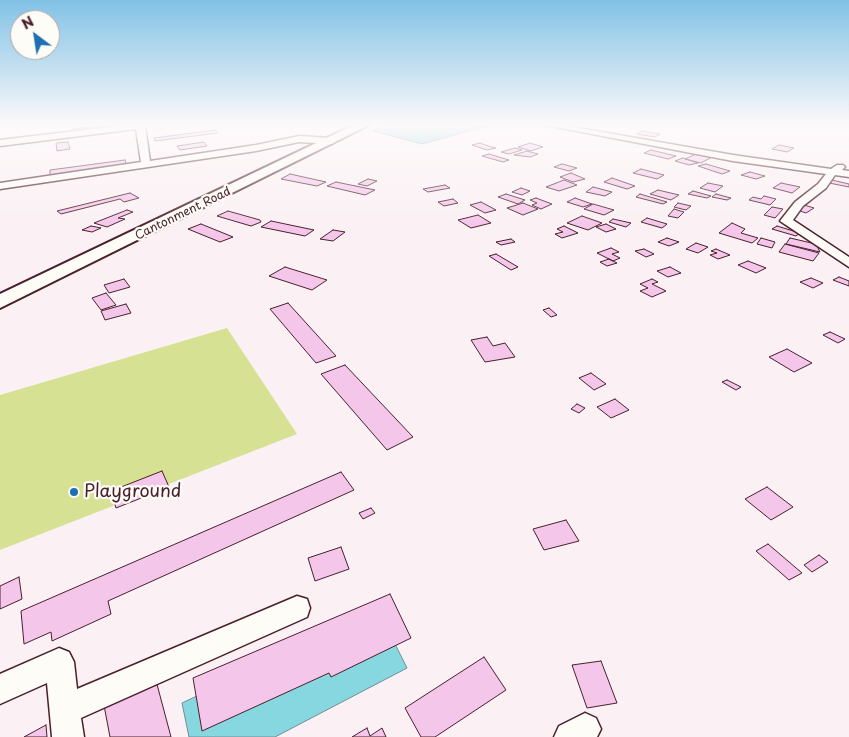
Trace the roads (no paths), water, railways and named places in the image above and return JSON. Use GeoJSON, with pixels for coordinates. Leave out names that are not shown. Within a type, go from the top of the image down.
{"type":"FeatureCollection","features":[{"type":"Feature","properties":{"kind":"street"},"geometry":{"type":"LineString","coordinates":[[145,158],[146,165]]}},
{"type":"Feature","properties":{"kind":"street"},"geometry":{"type":"LineString","coordinates":[[0,186],[189,158]]}},
{"type":"Feature","properties":{"kind":"street","name":"Cantonment Road"},"geometry":{"type":"LineString","coordinates":[[0,302],[296,158]]}},
{"type":"Feature","properties":{"kind":"street"},"geometry":{"type":"LineString","coordinates":[[737,158],[849,174]]}},
{"type":"Feature","properties":{"kind":"street"},"geometry":{"type":"LineString","coordinates":[[849,163],[832,172],[822,186],[799,204],[786,221],[849,262]]}},
{"type":"Feature","properties":{"kind":"street"},"geometry":{"type":"LineString","coordinates":[[0,689],[59,662],[67,724],[298,608]]}},
{"type":"Feature","properties":{"kind":"water"},"geometry":{"type":"Polygon","coordinates":[[[378,610],[407,668],[275,737],[189,737],[182,703],[378,610]]]}},
{"type":"Feature","properties":{"kind":"place","name":"Playground"},"geometry":{"type":"Point","coordinates":[74,492]}}]}
